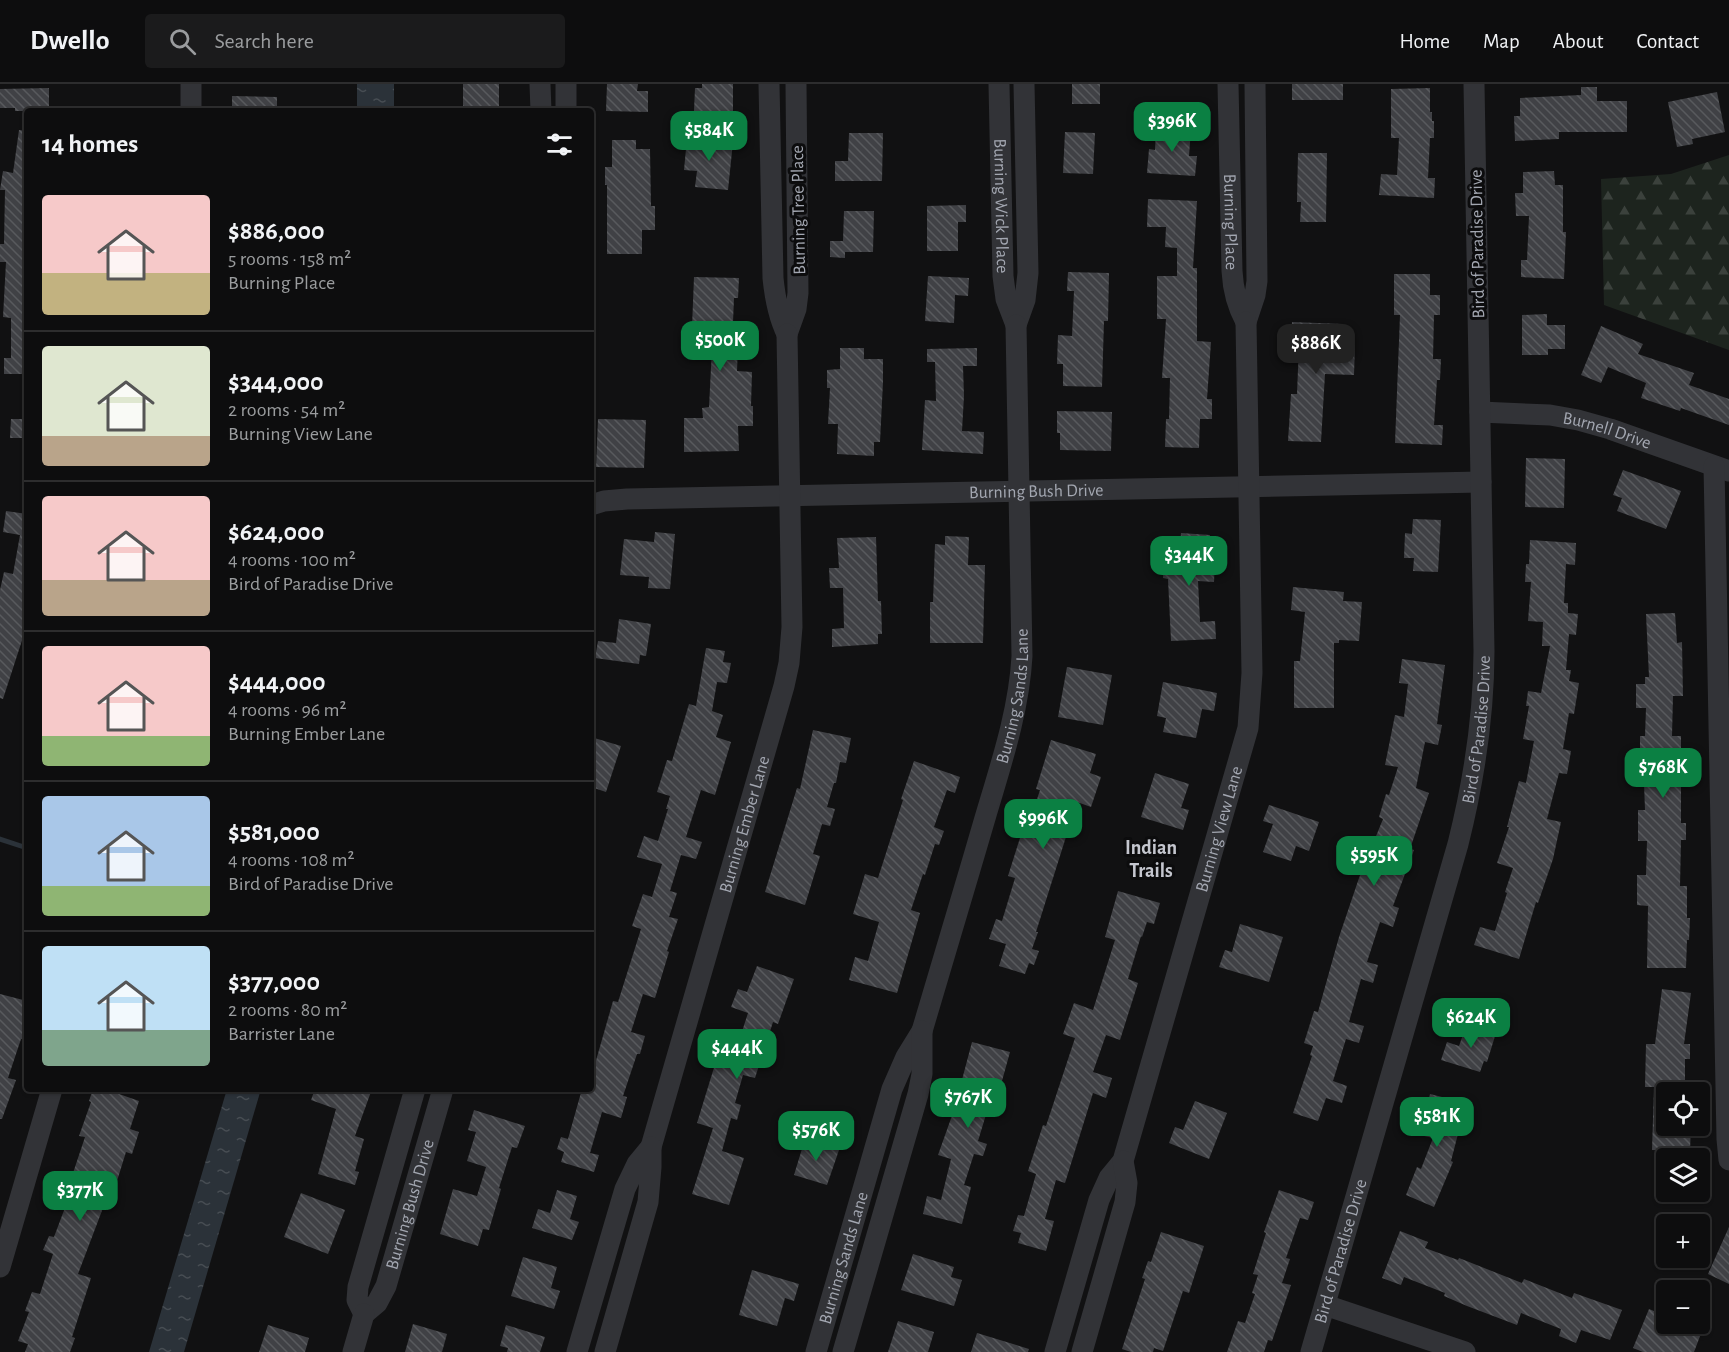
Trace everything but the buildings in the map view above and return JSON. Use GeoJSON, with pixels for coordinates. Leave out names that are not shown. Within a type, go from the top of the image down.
{"type":"FeatureCollection","features":[{"type":"Feature","properties":{"kind":"street"},"geometry":{"type":"LineString","coordinates":[[191,84],[191,108]]}},
{"type":"Feature","properties":{"kind":"street"},"geometry":{"type":"LineString","coordinates":[[540,84],[541,108]]}},
{"type":"Feature","properties":{"kind":"street"},"geometry":{"type":"LineString","coordinates":[[566,84],[566,108]]}},
{"type":"Feature","properties":{"kind":"street","name":"Burning Tree Place"},"geometry":{"type":"LineString","coordinates":[[769,84],[774,285],[780,321],[787,334]]}},
{"type":"Feature","properties":{"kind":"street","name":"Burning Tree Place"},"geometry":{"type":"LineString","coordinates":[[790,496],[787,334],[796,309],[799,278],[796,84]]}},
{"type":"Feature","properties":{"kind":"street","name":"Burning Wick Place"},"geometry":{"type":"LineString","coordinates":[[999,84],[1003,276],[1006,299],[1016,325],[1019,492]]}},
{"type":"Feature","properties":{"kind":"street","name":"Burning Wick Place"},"geometry":{"type":"LineString","coordinates":[[1016,325],[1025,300],[1028,273],[1024,84]]}},
{"type":"Feature","properties":{"kind":"street","name":"Burning Place"},"geometry":{"type":"LineString","coordinates":[[1228,84],[1232,271],[1235,298],[1246,322]]}},
{"type":"Feature","properties":{"kind":"street","name":"Burning Place"},"geometry":{"type":"LineString","coordinates":[[1249,487],[1246,322],[1257,281],[1254,84]]}},
{"type":"Feature","properties":{"kind":"street","name":"Bird of Paradise Drive"},"geometry":{"type":"LineString","coordinates":[[1311,1352],[1449,877],[1467,809],[1480,726],[1484,674],[1474,84]]}},
{"type":"Feature","properties":{"kind":"street","name":"Burnell Drive"},"geometry":{"type":"LineString","coordinates":[[1480,412],[1550,415],[1578,420],[1721,468]]}},
{"type":"Feature","properties":{"kind":"street"},"geometry":{"type":"LineString","coordinates":[[1721,468],[1729,1161]]}},
{"type":"Feature","properties":{"kind":"street","name":"Burning Bush Drive"},"geometry":{"type":"LineString","coordinates":[[594,504],[627,499],[1481,482]]}},
{"type":"Feature","properties":{"kind":"street","name":"Burning View Lane"},"geometry":{"type":"LineString","coordinates":[[1055,1352],[1099,1200],[1109,1178],[1123,1161],[1248,728],[1252,673],[1249,487]]}},
{"type":"Feature","properties":{"kind":"street","name":"Burning Sands Lane"},"geometry":{"type":"LineString","coordinates":[[816,1352],[892,1089],[906,1057],[922,1031],[1001,763],[1019,689],[1022,656],[1019,492]]}},
{"type":"Feature","properties":{"kind":"street","name":"Burning Ember Lane"},"geometry":{"type":"LineString","coordinates":[[605,1352],[648,1202],[651,1147],[787,674],[792,627],[790,496]]}},
{"type":"Feature","properties":{"kind":"street","name":"Burning Sands Lane"},"geometry":{"type":"LineString","coordinates":[[843,1352],[918,1094],[922,1074],[922,1031]]}},
{"type":"Feature","properties":{"kind":"street"},"geometry":{"type":"LineString","coordinates":[[0,1267],[51,1092]]}},
{"type":"Feature","properties":{"kind":"street","name":"Burning Bush Drive"},"geometry":{"type":"LineString","coordinates":[[364,1314],[357,1300],[358,1287],[414,1092]]}},
{"type":"Feature","properties":{"kind":"street","name":"Burning Bush Drive"},"geometry":{"type":"LineString","coordinates":[[353,1352],[364,1314],[377,1303],[383,1292],[442,1092]]}},
{"type":"Feature","properties":{"kind":"street","name":"Burning Ember Lane"},"geometry":{"type":"LineString","coordinates":[[577,1352],[625,1189],[637,1164],[651,1147]]}},
{"type":"Feature","properties":{"kind":"street","name":"Burning View Lane"},"geometry":{"type":"LineString","coordinates":[[1082,1352],[1125,1202],[1127,1183],[1123,1161]]}},
{"type":"Feature","properties":{"kind":"street"},"geometry":{"type":"LineString","coordinates":[[1325,1305],[1466,1352]]}},
{"type":"Feature","properties":{"kind":"green space"},"geometry":{"type":"Polygon","coordinates":[[[1729,155],[1729,350],[1604,305],[1601,179],[1671,174],[1729,155]]]}},
{"type":"Feature","properties":{"kind":"water"},"geometry":{"type":"Polygon","coordinates":[[[357,84],[394,84],[394,108],[357,108],[357,84]]]}},
{"type":"Feature","properties":{"kind":"water"},"geometry":{"type":"Polygon","coordinates":[[[226,1092],[260,1092],[184,1352],[149,1352],[226,1092]]]}},
{"type":"Feature","properties":{"kind":"waterway"},"geometry":{"type":"LineString","coordinates":[[0,839],[24,847]]}},
{"type":"Feature","properties":{"kind":"district","name":"Indian Trails"},"geometry":{"type":"Point","coordinates":[1151,858]}}]}
